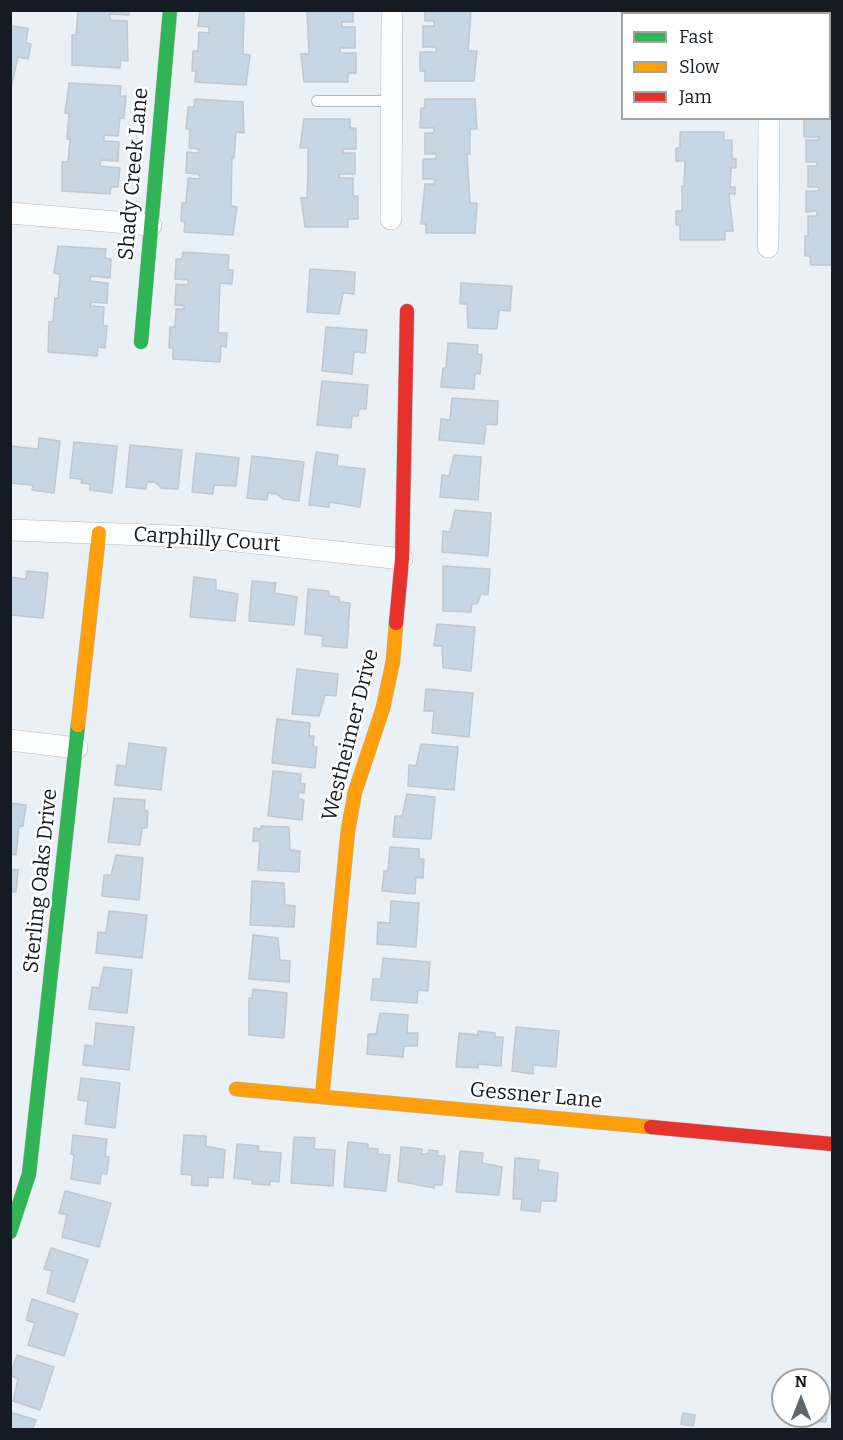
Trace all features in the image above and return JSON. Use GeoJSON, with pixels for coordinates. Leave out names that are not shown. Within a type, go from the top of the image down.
{"type":"FeatureCollection","features":[{"type":"Feature","properties":{"kind":"street","name":"Shady Creek Lane"},"geometry":{"type":"LineString","coordinates":[[141,342],[170,10]]}},
{"type":"Feature","properties":{"kind":"street"},"geometry":{"type":"LineString","coordinates":[[391,219],[392,10]]}},
{"type":"Feature","properties":{"kind":"street"},"geometry":{"type":"LineString","coordinates":[[768,247],[769,120]]}},
{"type":"Feature","properties":{"kind":"street"},"geometry":{"type":"LineString","coordinates":[[10,213],[151,225]]}},
{"type":"Feature","properties":{"kind":"street","name":"Westheimer Drive"},"geometry":{"type":"LineString","coordinates":[[322,1097],[348,830],[355,792],[389,685],[402,559],[407,310]]}},
{"type":"Feature","properties":{"kind":"street","name":"Carphilly Court"},"geometry":{"type":"LineString","coordinates":[[10,530],[99,532],[250,541],[402,559]]}},
{"type":"Feature","properties":{"kind":"street","name":"Sterling Oaks Drive"},"geometry":{"type":"LineString","coordinates":[[10,1232],[29,1174],[99,532]]}},
{"type":"Feature","properties":{"kind":"street"},"geometry":{"type":"LineString","coordinates":[[10,740],[77,748]]}},
{"type":"Feature","properties":{"kind":"street","name":"Gessner Lane"},"geometry":{"type":"LineString","coordinates":[[236,1089],[832,1144]]}},
{"type":"Feature","properties":{"kind":"lane"},"geometry":{"type":"LineString","coordinates":[[317,101],[392,101]]}},
{"type":"Feature","properties":{"kind":"building"},"geometry":{"type":"Polygon","coordinates":[[[129,10],[129,15],[110,14],[110,20],[127,21],[128,61],[121,60],[120,68],[72,65],[72,35],[76,35],[78,11],[129,10]]]}},
{"type":"Feature","properties":{"kind":"building"},"geometry":{"type":"Polygon","coordinates":[[[200,10],[244,10],[243,54],[250,55],[246,85],[195,82],[196,71],[192,71],[193,51],[198,51],[199,32],[209,33],[209,27],[198,26],[200,10]]]}},
{"type":"Feature","properties":{"kind":"building"},"geometry":{"type":"Polygon","coordinates":[[[307,10],[353,10],[353,22],[342,22],[342,27],[355,27],[355,48],[340,48],[340,53],[356,53],[356,73],[348,73],[348,82],[304,82],[301,54],[309,54],[307,10]]]}},
{"type":"Feature","properties":{"kind":"building"},"geometry":{"type":"Polygon","coordinates":[[[425,10],[471,10],[468,51],[477,51],[474,81],[425,81],[425,71],[420,71],[420,52],[436,52],[436,47],[423,47],[423,26],[434,26],[434,21],[425,21],[425,10]]]}},
{"type":"Feature","properties":{"kind":"building"},"geometry":{"type":"Polygon","coordinates":[[[683,10],[729,10],[729,12],[683,12],[683,10]]]}},
{"type":"Feature","properties":{"kind":"building"},"geometry":{"type":"Polygon","coordinates":[[[818,10],[832,10],[832,88],[831,12],[818,12],[818,10]]]}},
{"type":"Feature","properties":{"kind":"building"},"geometry":{"type":"Polygon","coordinates":[[[10,26],[28,28],[26,43],[31,44],[28,59],[18,57],[10,92],[10,26]]]}},
{"type":"Feature","properties":{"kind":"building"},"geometry":{"type":"Polygon","coordinates":[[[69,83],[121,86],[120,96],[126,96],[124,118],[120,118],[118,136],[104,135],[104,141],[119,142],[118,161],[101,160],[100,166],[120,168],[118,187],[111,187],[110,194],[62,191],[62,162],[68,162],[70,139],[67,139],[69,114],[65,113],[69,83]]]}},
{"type":"Feature","properties":{"kind":"building"},"geometry":{"type":"Polygon","coordinates":[[[195,99],[243,102],[244,133],[236,132],[234,158],[232,157],[231,206],[237,207],[233,235],[184,232],[185,222],[181,221],[182,203],[186,203],[188,178],[199,179],[199,174],[186,173],[187,152],[198,153],[199,149],[189,148],[190,129],[186,129],[188,107],[194,107],[195,99]]]}},
{"type":"Feature","properties":{"kind":"building"},"geometry":{"type":"Polygon","coordinates":[[[425,99],[475,99],[477,129],[470,129],[470,154],[467,154],[470,203],[477,203],[475,233],[426,233],[426,224],[421,224],[425,184],[435,184],[435,179],[423,179],[423,159],[436,159],[436,154],[425,154],[425,133],[434,133],[434,128],[420,128],[421,108],[425,108],[425,99]]]}},
{"type":"Feature","properties":{"kind":"building"},"geometry":{"type":"Polygon","coordinates":[[[832,106],[832,265],[811,265],[810,256],[805,256],[808,216],[817,216],[817,211],[806,212],[806,191],[819,191],[819,187],[808,187],[808,166],[817,166],[817,162],[806,162],[806,140],[819,140],[819,137],[804,137],[804,120],[831,120],[832,106]]]}},
{"type":"Feature","properties":{"kind":"building"},"geometry":{"type":"Polygon","coordinates":[[[304,119],[350,119],[350,128],[356,128],[356,149],[343,149],[343,153],[355,153],[355,174],[339,174],[339,178],[353,178],[353,196],[358,196],[358,219],[348,219],[348,227],[305,227],[301,198],[307,198],[308,148],[300,148],[304,119]]]}},
{"type":"Feature","properties":{"kind":"building"},"geometry":{"type":"Polygon","coordinates":[[[680,132],[724,132],[724,140],[732,140],[732,159],[736,159],[736,168],[731,168],[730,187],[735,187],[735,194],[729,194],[733,231],[725,231],[725,240],[680,240],[680,225],[676,225],[676,211],[682,211],[685,161],[676,161],[676,148],[680,148],[680,132]]]}},
{"type":"Feature","properties":{"kind":"building"},"geometry":{"type":"Polygon","coordinates":[[[58,246],[106,249],[105,258],[111,259],[110,278],[91,276],[90,281],[108,283],[107,303],[91,302],[90,306],[104,307],[103,326],[107,326],[105,348],[98,347],[97,356],[48,352],[49,322],[53,322],[55,298],[58,298],[60,274],[54,273],[58,246]]]}},
{"type":"Feature","properties":{"kind":"building"},"geometry":{"type":"Polygon","coordinates":[[[183,252],[229,255],[228,270],[233,270],[232,284],[220,283],[218,333],[227,333],[226,347],[221,346],[220,362],[173,359],[173,348],[169,348],[170,327],[175,327],[176,309],[184,309],[184,306],[175,305],[176,284],[188,285],[188,280],[175,279],[176,259],[182,259],[183,252]]]}},
{"type":"Feature","properties":{"kind":"building"},"geometry":{"type":"Polygon","coordinates":[[[310,269],[355,272],[354,294],[343,293],[339,314],[307,312],[310,269]]]}},
{"type":"Feature","properties":{"kind":"building"},"geometry":{"type":"Polygon","coordinates":[[[461,283],[512,286],[510,311],[499,310],[497,329],[468,328],[467,304],[460,304],[461,283]]]}},
{"type":"Feature","properties":{"kind":"building"},"geometry":{"type":"Polygon","coordinates":[[[326,327],[367,330],[365,353],[354,352],[352,374],[322,371],[326,327]]]}},
{"type":"Feature","properties":{"kind":"building"},"geometry":{"type":"Polygon","coordinates":[[[448,343],[478,345],[477,354],[482,355],[480,374],[475,373],[474,389],[441,387],[443,368],[446,368],[448,343]]]}},
{"type":"Feature","properties":{"kind":"building"},"geometry":{"type":"Polygon","coordinates":[[[322,381],[368,385],[366,409],[359,409],[358,416],[352,416],[351,428],[317,425],[322,381]]]}},
{"type":"Feature","properties":{"kind":"building"},"geometry":{"type":"Polygon","coordinates":[[[452,398],[498,401],[497,425],[486,424],[484,444],[439,440],[441,419],[450,420],[452,398]]]}},
{"type":"Feature","properties":{"kind":"building"},"geometry":{"type":"Polygon","coordinates":[[[39,438],[60,441],[54,493],[32,490],[33,485],[10,483],[10,446],[38,449],[39,438]]]}},
{"type":"Feature","properties":{"kind":"building"},"geometry":{"type":"Polygon","coordinates":[[[74,442],[117,446],[112,493],[90,490],[90,484],[81,483],[82,479],[70,478],[74,442]]]}},
{"type":"Feature","properties":{"kind":"building"},"geometry":{"type":"Polygon","coordinates":[[[130,445],[182,450],[178,489],[161,488],[155,482],[147,482],[146,489],[126,487],[130,445]]]}},
{"type":"Feature","properties":{"kind":"building"},"geometry":{"type":"Polygon","coordinates":[[[316,452],[338,455],[337,466],[365,469],[360,507],[329,502],[329,507],[309,505],[316,452]]]}},
{"type":"Feature","properties":{"kind":"building"},"geometry":{"type":"Polygon","coordinates":[[[196,453],[239,458],[236,486],[214,485],[213,494],[192,492],[196,453]]]}},
{"type":"Feature","properties":{"kind":"building"},"geometry":{"type":"Polygon","coordinates":[[[454,455],[481,457],[478,500],[440,497],[442,475],[449,476],[454,455]]]}},
{"type":"Feature","properties":{"kind":"building"},"geometry":{"type":"Polygon","coordinates":[[[252,456],[304,462],[299,501],[283,499],[277,494],[268,493],[267,500],[247,498],[252,456]]]}},
{"type":"Feature","properties":{"kind":"building"},"geometry":{"type":"Polygon","coordinates":[[[455,510],[491,513],[488,556],[442,552],[443,531],[450,532],[455,510]]]}},
{"type":"Feature","properties":{"kind":"building"},"geometry":{"type":"Polygon","coordinates":[[[443,566],[490,569],[488,595],[481,594],[477,604],[472,604],[471,612],[443,611],[443,566]]]}},
{"type":"Feature","properties":{"kind":"building"},"geometry":{"type":"Polygon","coordinates":[[[27,571],[48,573],[43,618],[10,615],[10,577],[26,579],[27,571]]]}},
{"type":"Feature","properties":{"kind":"building"},"geometry":{"type":"Polygon","coordinates":[[[194,577],[216,580],[216,590],[238,594],[235,621],[190,617],[194,577]]]}},
{"type":"Feature","properties":{"kind":"building"},"geometry":{"type":"Polygon","coordinates":[[[252,581],[276,583],[274,593],[297,597],[294,625],[249,621],[252,581]]]}},
{"type":"Feature","properties":{"kind":"building"},"geometry":{"type":"Polygon","coordinates":[[[308,589],[329,591],[329,596],[339,597],[339,602],[350,603],[347,648],[322,646],[323,636],[305,634],[308,589]]]}},
{"type":"Feature","properties":{"kind":"building"},"geometry":{"type":"Polygon","coordinates":[[[437,624],[475,627],[471,671],[443,668],[442,646],[434,646],[437,624]]]}},
{"type":"Feature","properties":{"kind":"building"},"geometry":{"type":"Polygon","coordinates":[[[297,669],[338,674],[336,696],[325,695],[319,716],[292,714],[297,669]]]}},
{"type":"Feature","properties":{"kind":"building"},"geometry":{"type":"Polygon","coordinates":[[[426,689],[473,693],[469,737],[432,733],[434,711],[424,711],[426,689]]]}},
{"type":"Feature","properties":{"kind":"building"},"geometry":{"type":"Polygon","coordinates":[[[277,719],[310,723],[309,736],[314,736],[313,746],[317,747],[315,768],[272,763],[277,719]]]}},
{"type":"Feature","properties":{"kind":"building"},"geometry":{"type":"Polygon","coordinates":[[[129,743],[166,748],[161,790],[115,785],[117,765],[126,766],[129,743]]]}},
{"type":"Feature","properties":{"kind":"building"},"geometry":{"type":"Polygon","coordinates":[[[421,744],[458,747],[454,790],[408,786],[409,765],[416,766],[421,744]]]}},
{"type":"Feature","properties":{"kind":"building"},"geometry":{"type":"Polygon","coordinates":[[[273,771],[301,774],[300,783],[305,784],[304,793],[299,792],[298,799],[304,800],[302,820],[268,816],[273,771]]]}},
{"type":"Feature","properties":{"kind":"building"},"geometry":{"type":"Polygon","coordinates":[[[407,794],[435,797],[431,839],[393,837],[395,816],[402,816],[407,794]]]}},
{"type":"Feature","properties":{"kind":"building"},"geometry":{"type":"Polygon","coordinates":[[[114,798],[145,800],[144,810],[148,811],[147,828],[142,828],[140,845],[108,842],[114,798]]]}},
{"type":"Feature","properties":{"kind":"building"},"geometry":{"type":"Polygon","coordinates":[[[10,803],[26,805],[23,826],[19,826],[16,855],[10,854],[10,803]]]}},
{"type":"Feature","properties":{"kind":"building"},"geometry":{"type":"Polygon","coordinates":[[[261,826],[289,827],[290,850],[300,851],[299,872],[258,870],[260,841],[253,841],[254,828],[261,829],[261,826]]]}},
{"type":"Feature","properties":{"kind":"building"},"geometry":{"type":"Polygon","coordinates":[[[390,847],[419,849],[419,859],[424,859],[423,878],[416,877],[415,894],[382,891],[384,871],[388,871],[390,847]]]}},
{"type":"Feature","properties":{"kind":"building"},"geometry":{"type":"Polygon","coordinates":[[[116,855],[143,858],[139,900],[102,896],[104,875],[111,875],[116,855]]]}},
{"type":"Feature","properties":{"kind":"building"},"geometry":{"type":"Polygon","coordinates":[[[10,869],[18,870],[16,892],[10,892],[10,869]]]}},
{"type":"Feature","properties":{"kind":"building"},"geometry":{"type":"Polygon","coordinates":[[[252,881],[284,883],[285,905],[295,906],[294,927],[250,925],[252,881]]]}},
{"type":"Feature","properties":{"kind":"building"},"geometry":{"type":"Polygon","coordinates":[[[391,901],[419,903],[416,947],[377,944],[378,922],[390,923],[391,901]]]}},
{"type":"Feature","properties":{"kind":"building"},"geometry":{"type":"Polygon","coordinates":[[[109,911],[147,915],[142,958],[96,953],[98,932],[106,933],[109,911]]]}},
{"type":"Feature","properties":{"kind":"building"},"geometry":{"type":"Polygon","coordinates":[[[253,935],[278,938],[280,960],[290,961],[289,982],[249,979],[253,935]]]}},
{"type":"Feature","properties":{"kind":"building"},"geometry":{"type":"Polygon","coordinates":[[[383,958],[430,962],[428,991],[418,990],[417,1003],[371,1000],[373,979],[381,979],[383,958]]]}},
{"type":"Feature","properties":{"kind":"building"},"geometry":{"type":"Polygon","coordinates":[[[104,967],[132,970],[127,1013],[89,1009],[92,987],[99,988],[104,967]]]}},
{"type":"Feature","properties":{"kind":"building"},"geometry":{"type":"Polygon","coordinates":[[[253,989],[287,993],[284,1038],[249,1035],[249,998],[252,999],[253,989]]]}},
{"type":"Feature","properties":{"kind":"building"},"geometry":{"type":"Polygon","coordinates":[[[380,1013],[408,1015],[407,1033],[418,1033],[417,1046],[404,1046],[403,1057],[367,1054],[368,1034],[376,1034],[380,1013]]]}},
{"type":"Feature","properties":{"kind":"building"},"geometry":{"type":"Polygon","coordinates":[[[96,1023],[134,1027],[129,1070],[83,1065],[85,1045],[94,1046],[96,1023]]]}},
{"type":"Feature","properties":{"kind":"building"},"geometry":{"type":"Polygon","coordinates":[[[516,1027],[559,1031],[556,1067],[533,1065],[533,1074],[512,1071],[516,1027]]]}},
{"type":"Feature","properties":{"kind":"building"},"geometry":{"type":"Polygon","coordinates":[[[478,1031],[495,1033],[495,1037],[503,1037],[501,1066],[478,1064],[478,1068],[456,1067],[459,1033],[478,1035],[478,1031]]]}},
{"type":"Feature","properties":{"kind":"building"},"geometry":{"type":"Polygon","coordinates":[[[81,1078],[120,1083],[115,1128],[85,1124],[88,1101],[78,1100],[81,1078]]]}},
{"type":"Feature","properties":{"kind":"building"},"geometry":{"type":"Polygon","coordinates":[[[73,1135],[107,1139],[105,1156],[109,1157],[107,1174],[101,1173],[100,1184],[71,1179],[74,1155],[71,1154],[73,1135]]]}},
{"type":"Feature","properties":{"kind":"building"},"geometry":{"type":"Polygon","coordinates":[[[184,1135],[206,1136],[206,1146],[225,1150],[223,1178],[208,1177],[208,1186],[191,1185],[192,1175],[181,1174],[184,1135]]]}},
{"type":"Feature","properties":{"kind":"building"},"geometry":{"type":"Polygon","coordinates":[[[294,1137],[315,1138],[314,1149],[335,1150],[333,1186],[291,1183],[294,1137]]]}},
{"type":"Feature","properties":{"kind":"building"},"geometry":{"type":"Polygon","coordinates":[[[348,1142],[368,1144],[368,1148],[378,1149],[377,1154],[390,1155],[386,1191],[344,1187],[348,1142]]]}},
{"type":"Feature","properties":{"kind":"building"},"geometry":{"type":"Polygon","coordinates":[[[237,1144],[259,1146],[258,1151],[281,1153],[279,1182],[270,1181],[270,1185],[252,1184],[252,1180],[234,1178],[237,1144]]]}},
{"type":"Feature","properties":{"kind":"building"},"geometry":{"type":"Polygon","coordinates":[[[401,1147],[422,1149],[421,1154],[428,1154],[429,1150],[438,1151],[437,1156],[445,1156],[442,1185],[434,1185],[434,1188],[398,1181],[401,1147]]]}},
{"type":"Feature","properties":{"kind":"building"},"geometry":{"type":"Polygon","coordinates":[[[460,1151],[483,1153],[482,1163],[502,1167],[499,1195],[456,1192],[460,1151]]]}},
{"type":"Feature","properties":{"kind":"building"},"geometry":{"type":"Polygon","coordinates":[[[515,1158],[539,1160],[538,1170],[558,1173],[556,1201],[541,1201],[540,1212],[521,1210],[522,1199],[513,1199],[515,1158]]]}},
{"type":"Feature","properties":{"kind":"building"},"geometry":{"type":"Polygon","coordinates":[[[65,1191],[111,1203],[99,1247],[62,1237],[67,1215],[59,1213],[65,1191]]]}},
{"type":"Feature","properties":{"kind":"building"},"geometry":{"type":"Polygon","coordinates":[[[51,1248],[88,1260],[74,1302],[47,1293],[52,1271],[44,1269],[51,1248]]]}},
{"type":"Feature","properties":{"kind":"building"},"geometry":{"type":"Polygon","coordinates":[[[32,1299],[78,1314],[64,1356],[28,1345],[35,1323],[26,1320],[32,1299]]]}},
{"type":"Feature","properties":{"kind":"building"},"geometry":{"type":"Polygon","coordinates":[[[17,1355],[54,1367],[40,1410],[13,1401],[18,1379],[10,1375],[17,1355]]]}},
{"type":"Feature","properties":{"kind":"building"},"geometry":{"type":"Polygon","coordinates":[[[10,1412],[36,1420],[32,1430],[10,1430],[10,1412]]]}},
{"type":"Feature","properties":{"kind":"building"},"geometry":{"type":"Polygon","coordinates":[[[683,1413],[695,1415],[693,1426],[681,1424],[683,1413]]]}},
{"type":"Feature","properties":{"kind":"traffic: fast"},"geometry":{"type":"LineString","coordinates":[[141,342],[170,10]]}},
{"type":"Feature","properties":{"kind":"traffic: fast"},"geometry":{"type":"LineString","coordinates":[[10,1232],[29,1174],[78,725]]}},
{"type":"Feature","properties":{"kind":"traffic: slow"},"geometry":{"type":"LineString","coordinates":[[78,725],[99,533]]}},
{"type":"Feature","properties":{"kind":"traffic: slow"},"geometry":{"type":"LineString","coordinates":[[322,1097],[348,830],[355,792],[383,708],[393,661],[396,623]]}},
{"type":"Feature","properties":{"kind":"traffic: slow"},"geometry":{"type":"LineString","coordinates":[[236,1089],[651,1127]]}},
{"type":"Feature","properties":{"kind":"traffic: jam"},"geometry":{"type":"LineString","coordinates":[[396,623],[402,559],[407,311]]}},
{"type":"Feature","properties":{"kind":"traffic: jam"},"geometry":{"type":"LineString","coordinates":[[651,1127],[832,1144]]}}]}
